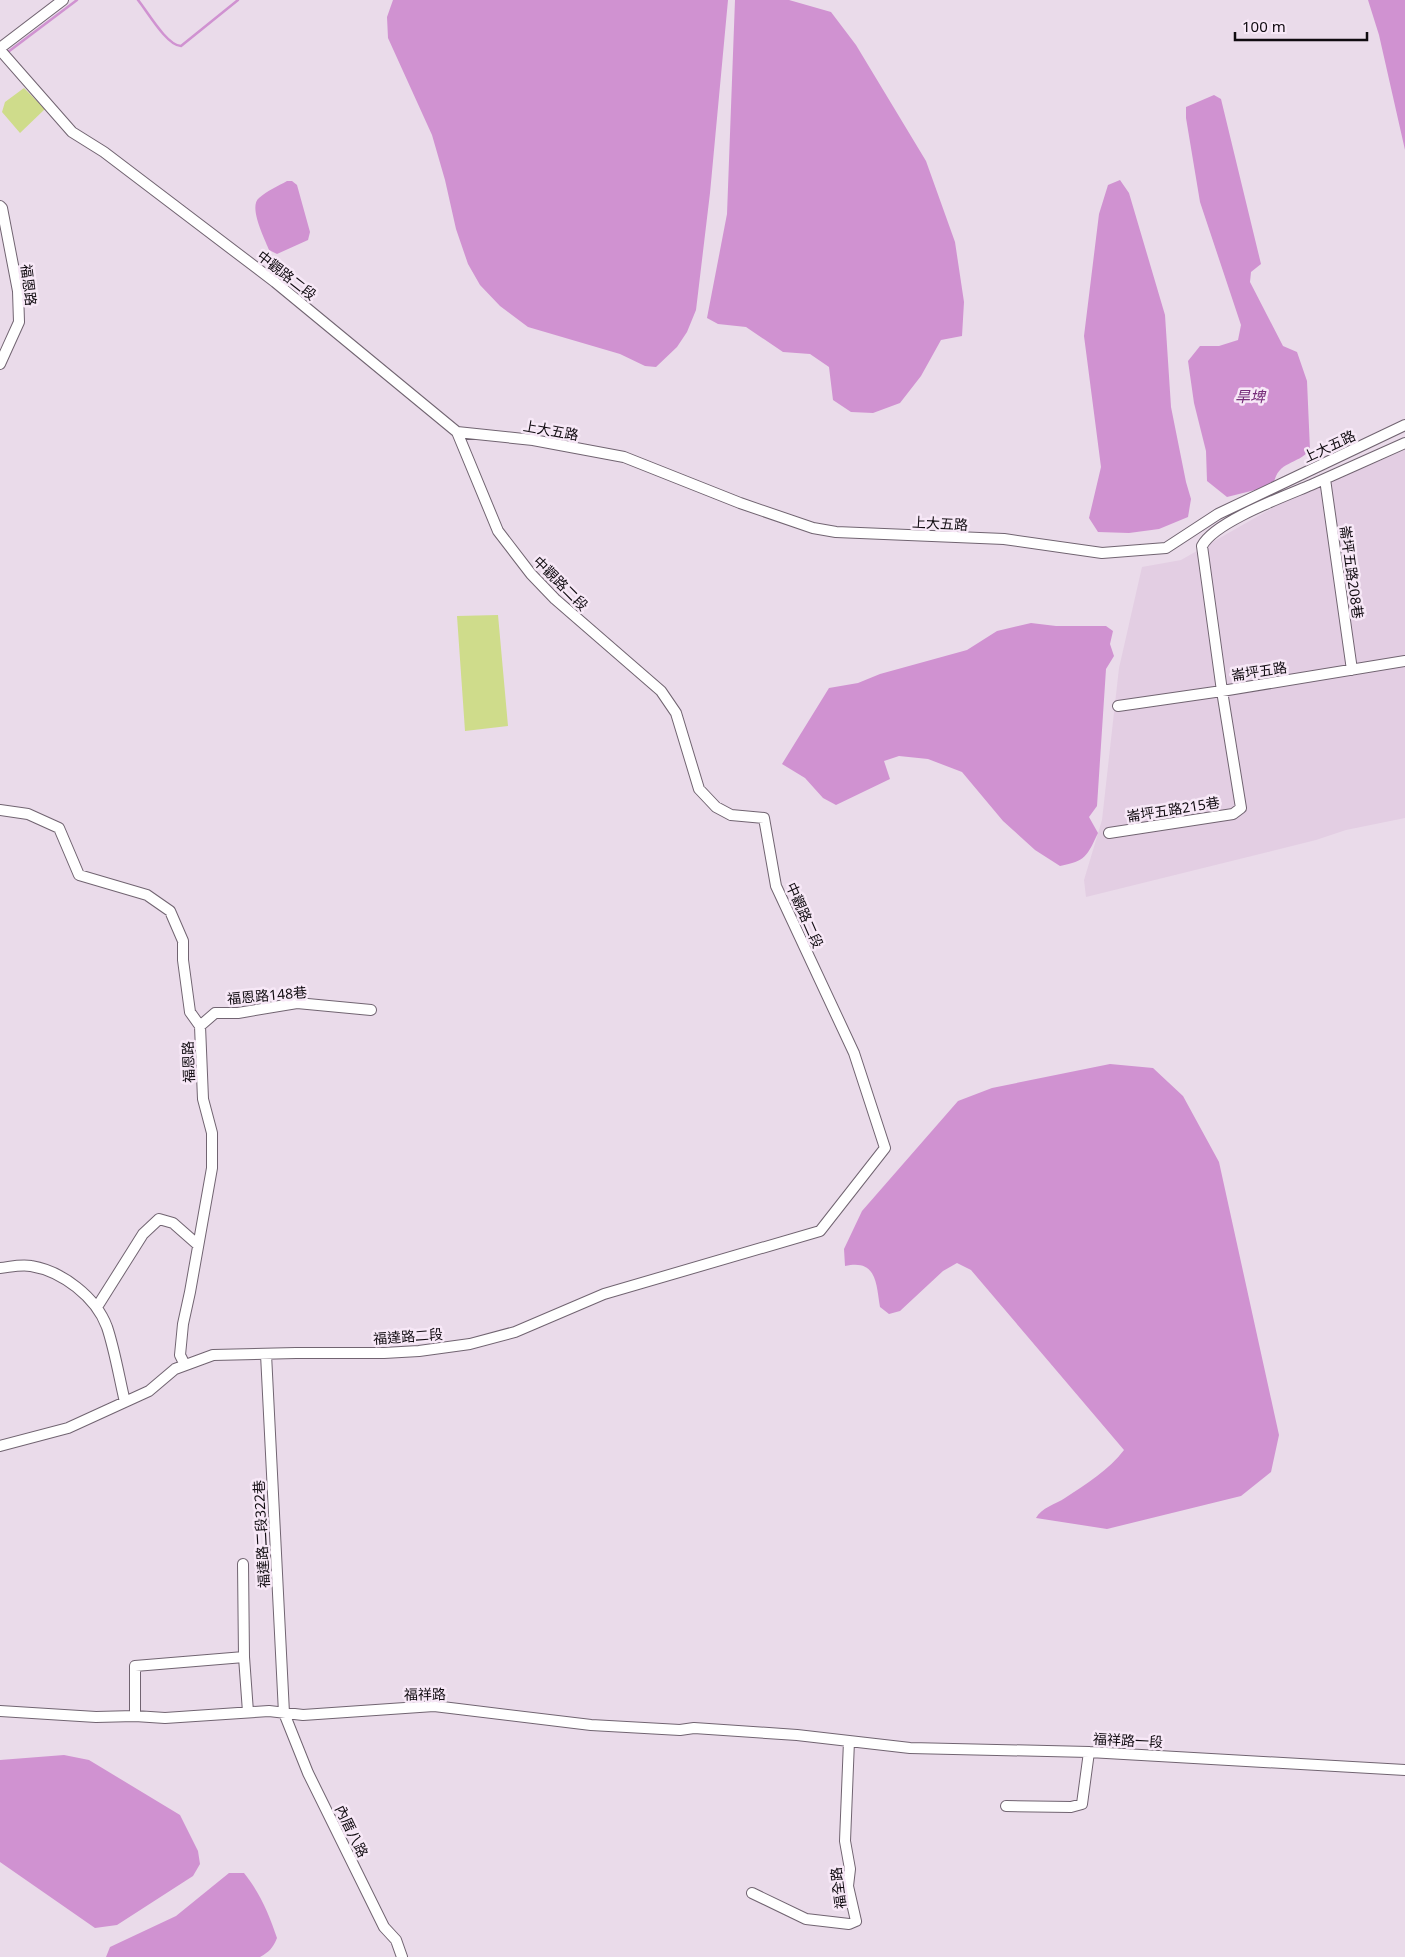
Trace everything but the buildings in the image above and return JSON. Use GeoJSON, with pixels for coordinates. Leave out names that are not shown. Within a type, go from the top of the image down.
{"type":"FeatureCollection","features":[{"type":"Feature","properties":{"kind":"street"},"geometry":{"type":"LineString","coordinates":[[0,49],[63,0]]}},
{"type":"Feature","properties":{"kind":"street","name":"中觀路二段"},"geometry":{"type":"LineString","coordinates":[[0,49],[72,132],[104,152],[275,282],[457,432],[498,531],[531,574],[555,599],[661,691],[676,713],[699,789],[716,807],[731,814],[764,818],[776,886],[854,1053],[886,1148],[820,1231]]}},
{"type":"Feature","properties":{"kind":"street","name":"福恩路"},"geometry":{"type":"LineString","coordinates":[[0,206],[2,208],[18,291],[19,322],[0,364]]}},
{"type":"Feature","properties":{"kind":"street","name":"上大五路"},"geometry":{"type":"LineString","coordinates":[[457,432],[533,440],[624,457],[740,503],[813,528],[836,532],[1004,539],[1102,553],[1166,548],[1218,514],[1405,425]]}},
{"type":"Feature","properties":{"kind":"street"},"geometry":{"type":"LineString","coordinates":[[1222,691],[1202,546],[1213,533],[1241,516],[1405,442]]}},
{"type":"Feature","properties":{"kind":"street","name":"崙坪五路208巷"},"geometry":{"type":"LineString","coordinates":[[1325,479],[1352,670]]}},
{"type":"Feature","properties":{"kind":"street"},"geometry":{"type":"LineString","coordinates":[[1197,529],[1213,533]]}},
{"type":"Feature","properties":{"kind":"street","name":"崙坪五路"},"geometry":{"type":"LineString","coordinates":[[1118,706],[1405,661]]}},
{"type":"Feature","properties":{"kind":"street","name":"崙坪五路215巷"},"geometry":{"type":"LineString","coordinates":[[1109,833],[1233,814],[1241,808],[1222,691]]}},
{"type":"Feature","properties":{"kind":"street","name":"福恩路"},"geometry":{"type":"LineString","coordinates":[[0,810],[28,814],[59,828],[79,875],[147,895],[170,911],[182,941],[190,1012],[200,1026],[203,1099],[212,1133],[212,1168],[183,1324],[180,1355],[185,1365]]}},
{"type":"Feature","properties":{"kind":"street","name":"福恩路148巷"},"geometry":{"type":"LineString","coordinates":[[200,1026],[215,1013],[238,1013],[297,1003],[371,1010]]}},
{"type":"Feature","properties":{"kind":"street"},"geometry":{"type":"LineString","coordinates":[[97,1307],[143,1234],[159,1219],[173,1224],[198,1245]]}},
{"type":"Feature","properties":{"kind":"street","name":"福達路二段"},"geometry":{"type":"LineString","coordinates":[[0,1446],[68,1428],[149,1391],[175,1369],[213,1355],[384,1353],[419,1351],[470,1344],[515,1332],[604,1294],[820,1231]]}},
{"type":"Feature","properties":{"kind":"street"},"geometry":{"type":"LineString","coordinates":[[0,1268],[30,1266],[51,1272],[66,1279],[97,1307],[106,1326],[124,1402]]}},
{"type":"Feature","properties":{"kind":"street","name":"福達路二段322巷"},"geometry":{"type":"LineString","coordinates":[[266,1354],[284,1713]]}},
{"type":"Feature","properties":{"kind":"street"},"geometry":{"type":"LineString","coordinates":[[243,1564],[244,1657],[248,1712]]}},
{"type":"Feature","properties":{"kind":"street"},"geometry":{"type":"LineString","coordinates":[[135,1716],[135,1666],[244,1657]]}},
{"type":"Feature","properties":{"kind":"street","name":"福祥路"},"geometry":{"type":"LineString","coordinates":[[0,1711],[96,1717],[135,1716],[165,1718],[269,1711],[303,1715],[434,1706],[590,1725],[680,1730],[694,1728],[796,1734],[849,1741]]}},
{"type":"Feature","properties":{"kind":"street","name":"內厝八路"},"geometry":{"type":"LineString","coordinates":[[284,1713],[313,1781],[384,1927],[396,1940],[402,1957]]}},
{"type":"Feature","properties":{"kind":"street","name":"福祥路一段"},"geometry":{"type":"LineString","coordinates":[[849,1741],[910,1748],[1089,1752],[1405,1770]]}},
{"type":"Feature","properties":{"kind":"street","name":"福全路"},"geometry":{"type":"LineString","coordinates":[[752,1893],[806,1919],[849,1924],[856,1922],[848,1886],[850,1869],[845,1840],[849,1741]]}},
{"type":"Feature","properties":{"kind":"street"},"geometry":{"type":"LineString","coordinates":[[1006,1806],[1071,1807],[1082,1804],[1089,1752]]}},
{"type":"Feature","properties":{"kind":"shaded area"},"geometry":{"type":"Polygon","coordinates":[[[1405,450],[1405,818],[1346,830],[1316,840],[1086,897],[1084,880],[1102,820],[1119,668],[1142,567],[1181,560],[1283,502],[1405,450]]]}},
{"type":"Feature","properties":{"kind":"green space"},"geometry":{"type":"Polygon","coordinates":[[[24,88],[45,109],[20,133],[2,112],[5,102],[24,88]]]}},
{"type":"Feature","properties":{"kind":"green space"},"geometry":{"type":"Polygon","coordinates":[[[498,615],[508,726],[465,731],[457,616],[498,615]]]}},
{"type":"Feature","properties":{"kind":"water"},"geometry":{"type":"Polygon","coordinates":[[[393,0],[728,0],[710,193],[696,310],[687,332],[677,347],[656,367],[645,366],[620,354],[528,327],[500,306],[480,285],[468,264],[456,229],[432,135],[388,38],[387,17],[393,0]]]}},
{"type":"Feature","properties":{"kind":"water"},"geometry":{"type":"Polygon","coordinates":[[[735,0],[789,0],[831,12],[856,45],[926,161],[955,242],[964,302],[962,336],[941,340],[921,376],[900,403],[873,413],[851,412],[833,400],[829,367],[810,354],[783,352],[746,327],[718,324],[707,318],[727,214],[735,0]]]}},
{"type":"Feature","properties":{"kind":"water"},"geometry":{"type":"Polygon","coordinates":[[[1368,0],[1405,0],[1405,150],[1379,35],[1368,0]]]}},
{"type":"Feature","properties":{"kind":"water","name":"旱埤"},"geometry":{"type":"Polygon","coordinates":[[[1214,95],[1221,99],[1261,264],[1251,272],[1250,282],[1283,346],[1297,352],[1307,381],[1310,450],[1279,471],[1274,483],[1267,487],[1227,497],[1207,481],[1206,451],[1194,403],[1188,361],[1200,346],[1219,346],[1238,340],[1241,325],[1200,202],[1186,118],[1186,107],[1214,95]]]}},
{"type":"Feature","properties":{"kind":"water"},"geometry":{"type":"Polygon","coordinates":[[[1120,180],[1129,193],[1165,315],[1171,407],[1191,499],[1188,517],[1159,529],[1129,533],[1098,532],[1089,518],[1101,467],[1084,336],[1099,214],[1108,185],[1120,180]]]}},
{"type":"Feature","properties":{"kind":"water"},"geometry":{"type":"Polygon","coordinates":[[[287,181],[292,181],[297,185],[310,232],[308,240],[277,254],[269,250],[256,216],[255,208],[259,198],[287,181]]]}},
{"type":"Feature","properties":{"kind":"water"},"geometry":{"type":"Polygon","coordinates":[[[1031,623],[1056,626],[1106,626],[1113,631],[1110,644],[1114,656],[1106,669],[1097,806],[1089,817],[1098,833],[1088,852],[1081,859],[1060,866],[1035,850],[1003,821],[962,772],[928,759],[899,756],[884,761],[890,779],[836,805],[823,798],[805,778],[782,764],[829,688],[858,683],[880,674],[967,650],[997,631],[1031,623]]]}},
{"type":"Feature","properties":{"kind":"water"},"geometry":{"type":"Polygon","coordinates":[[[1110,1064],[1153,1068],[1183,1096],[1219,1162],[1279,1435],[1271,1472],[1241,1496],[1107,1529],[1036,1518],[1045,1509],[1097,1476],[1124,1450],[971,1270],[957,1263],[943,1271],[900,1311],[889,1314],[880,1307],[873,1275],[863,1266],[845,1266],[844,1249],[862,1211],[958,1101],[992,1088],[1110,1064]]]}},
{"type":"Feature","properties":{"kind":"water"},"geometry":{"type":"Polygon","coordinates":[[[64,1755],[89,1760],[180,1815],[198,1851],[200,1864],[193,1876],[117,1925],[95,1928],[0,1862],[0,1760],[64,1755]]]}},
{"type":"Feature","properties":{"kind":"water"},"geometry":{"type":"Polygon","coordinates":[[[229,1873],[244,1873],[255,1888],[267,1912],[277,1938],[266,1953],[260,1957],[106,1957],[110,1947],[176,1916],[229,1873]]]}},
{"type":"Feature","properties":{"kind":"waterway"},"geometry":{"type":"LineString","coordinates":[[6,50],[8,52],[77,0]]}},
{"type":"Feature","properties":{"kind":"waterway"},"geometry":{"type":"LineString","coordinates":[[138,0],[164,34],[181,46],[238,0]]}}]}
